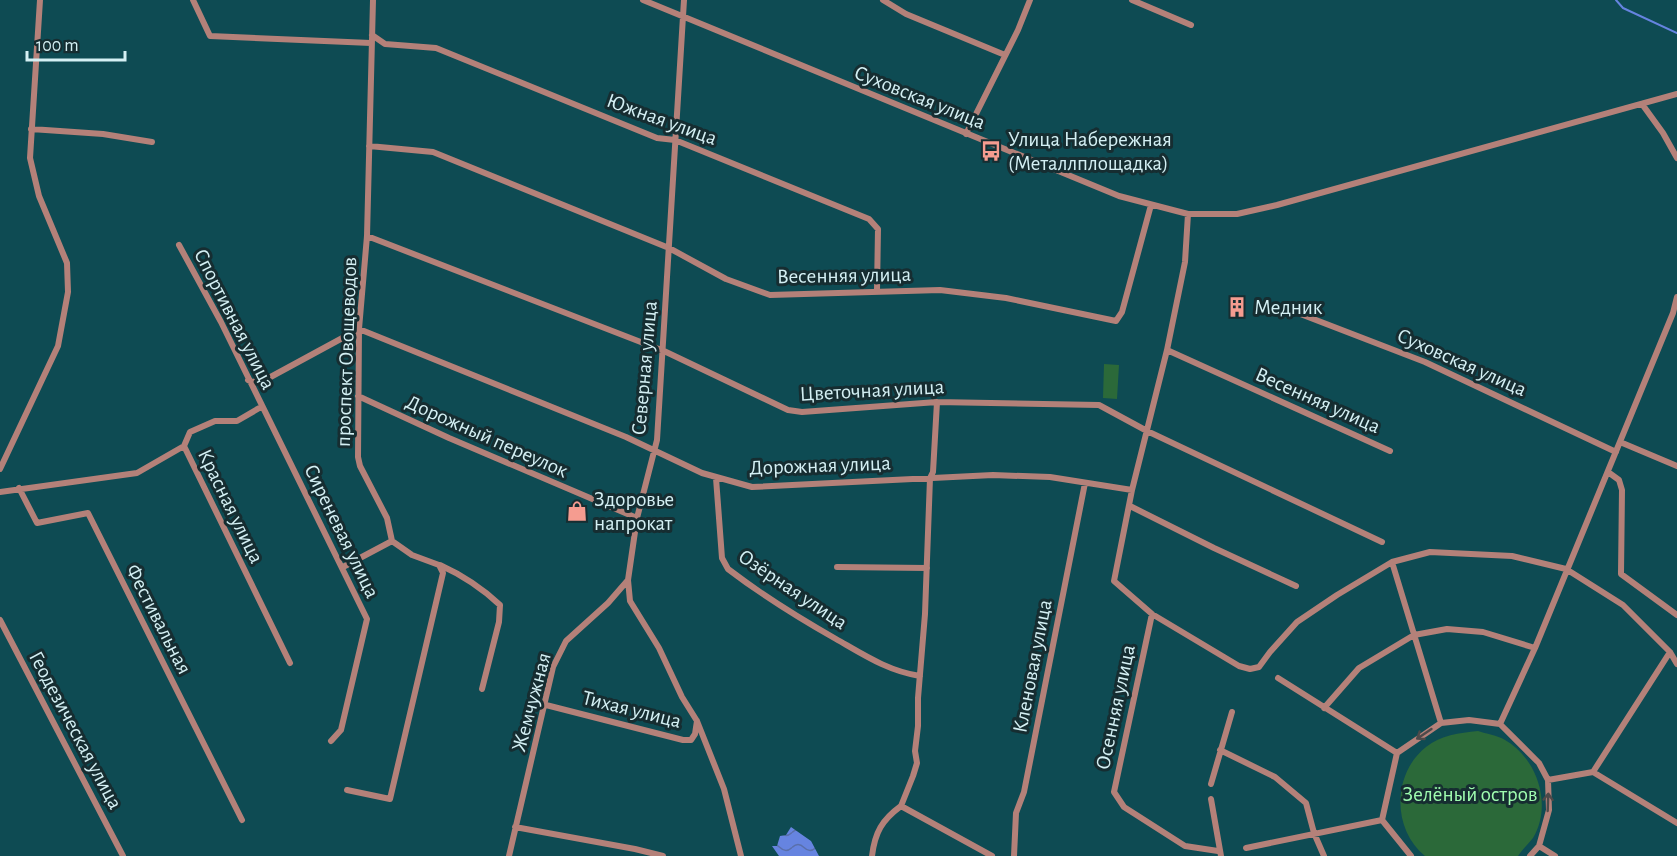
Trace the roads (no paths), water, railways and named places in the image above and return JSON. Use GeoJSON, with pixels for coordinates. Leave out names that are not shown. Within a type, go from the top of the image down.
{"type":"FeatureCollection","features":[{"type":"Feature","properties":{"kind":"street"},"geometry":{"type":"LineString","coordinates":[[0,469],[58,346],[69,292],[67,263],[39,196],[30,158],[40,0]]}},
{"type":"Feature","properties":{"kind":"street"},"geometry":{"type":"LineString","coordinates":[[193,0],[210,36],[371,43]]}},
{"type":"Feature","properties":{"kind":"street","name":"проспект Овощеводов"},"geometry":{"type":"LineString","coordinates":[[374,0],[371,43],[368,236],[359,329],[357,431],[360,466],[387,518],[392,541]]}},
{"type":"Feature","properties":{"kind":"street","name":"Суховская улица"},"geometry":{"type":"LineString","coordinates":[[643,0],[1119,196],[1188,214],[1237,214],[1254,211],[1677,94]]}},
{"type":"Feature","properties":{"kind":"street","name":"Северная улица"},"geometry":{"type":"LineString","coordinates":[[684,0],[657,440],[637,518],[628,580],[630,600],[659,648],[682,697],[697,720],[724,789],[741,856]]}},
{"type":"Feature","properties":{"kind":"street"},"geometry":{"type":"LineString","coordinates":[[883,0],[906,15],[1005,55]]}},
{"type":"Feature","properties":{"kind":"street"},"geometry":{"type":"LineString","coordinates":[[966,134],[1030,0]]}},
{"type":"Feature","properties":{"kind":"street"},"geometry":{"type":"LineString","coordinates":[[1132,0],[1191,25]]}},
{"type":"Feature","properties":{"kind":"street","name":"Южная улица"},"geometry":{"type":"LineString","coordinates":[[372,35],[385,44],[436,48],[657,138],[675,140],[869,219],[878,229],[877,291]]}},
{"type":"Feature","properties":{"kind":"street"},"geometry":{"type":"LineString","coordinates":[[1642,104],[1663,133],[1677,158]]}},
{"type":"Feature","properties":{"kind":"street"},"geometry":{"type":"LineString","coordinates":[[31,129],[103,134],[152,142]]}},
{"type":"Feature","properties":{"kind":"street","name":"Весенняя улица"},"geometry":{"type":"LineString","coordinates":[[369,146],[433,152],[669,248],[726,279],[770,295],[940,290],[1006,298],[1116,321],[1122,312],[1151,205]]}},
{"type":"Feature","properties":{"kind":"street"},"geometry":{"type":"LineString","coordinates":[[1188,214],[1185,262],[1167,350],[1132,490],[1114,581],[1152,614],[1239,666],[1250,669],[1259,667],[1297,622],[1336,594],[1392,562],[1430,552],[1512,556],[1566,569],[1623,605],[1670,652],[1677,664]]}},
{"type":"Feature","properties":{"kind":"street","name":"Цветочная улица"},"geometry":{"type":"LineString","coordinates":[[368,236],[664,351],[788,410],[802,412],[937,402],[1099,405],[1147,431],[1382,542]]}},
{"type":"Feature","properties":{"kind":"street","name":"Спортивная улица"},"geometry":{"type":"LineString","coordinates":[[179,245],[221,322],[261,407]]}},
{"type":"Feature","properties":{"kind":"street"},"geometry":{"type":"LineString","coordinates":[[1500,724],[1535,648],[1608,472],[1673,313],[1677,297]]}},
{"type":"Feature","properties":{"kind":"street","name":"Суховская улица"},"geometry":{"type":"LineString","coordinates":[[1290,310],[1425,362],[1616,452]]}},
{"type":"Feature","properties":{"kind":"street"},"geometry":{"type":"LineString","coordinates":[[248,380],[252,382],[265,380],[359,329]]}},
{"type":"Feature","properties":{"kind":"street","name":"Дорожная улица"},"geometry":{"type":"LineString","coordinates":[[359,329],[627,437],[716,478],[752,488],[993,475],[1050,477],[1132,490]]}},
{"type":"Feature","properties":{"kind":"street","name":"Весенняя улица"},"geometry":{"type":"LineString","coordinates":[[1167,350],[1390,451]]}},
{"type":"Feature","properties":{"kind":"street","name":"Дорожный переулок"},"geometry":{"type":"LineString","coordinates":[[358,396],[449,438],[637,518]]}},
{"type":"Feature","properties":{"kind":"street"},"geometry":{"type":"LineString","coordinates":[[872,856],[874,841],[886,817],[901,806],[914,777],[917,763],[915,751],[927,568],[930,478],[933,472],[937,402]]}},
{"type":"Feature","properties":{"kind":"street","name":"Красная улица"},"geometry":{"type":"LineString","coordinates":[[261,407],[237,421],[215,421],[190,432],[184,446],[290,663]]}},
{"type":"Feature","properties":{"kind":"street","name":"Сиреневая улица"},"geometry":{"type":"LineString","coordinates":[[261,407],[367,619],[341,730],[331,741]]}},
{"type":"Feature","properties":{"kind":"street"},"geometry":{"type":"LineString","coordinates":[[1620,442],[1677,466]]}},
{"type":"Feature","properties":{"kind":"street"},"geometry":{"type":"LineString","coordinates":[[0,492],[137,473],[184,446]]}},
{"type":"Feature","properties":{"kind":"street"},"geometry":{"type":"LineString","coordinates":[[1608,472],[1619,480],[1622,490],[1621,574],[1677,615]]}},
{"type":"Feature","properties":{"kind":"street","name":"Озёрная улица"},"geometry":{"type":"LineString","coordinates":[[716,478],[722,558],[728,569],[810,624],[882,666],[901,673],[920,676]]}},
{"type":"Feature","properties":{"kind":"street","name":"Кленовая улица"},"geometry":{"type":"LineString","coordinates":[[1014,856],[1016,813],[1024,792],[1085,483]]}},
{"type":"Feature","properties":{"kind":"street","name":"Фестивальная"},"geometry":{"type":"LineString","coordinates":[[19,488],[37,523],[88,513],[243,820]]}},
{"type":"Feature","properties":{"kind":"street"},"geometry":{"type":"LineString","coordinates":[[1130,506],[1296,586]]}},
{"type":"Feature","properties":{"kind":"street"},"geometry":{"type":"LineString","coordinates":[[343,567],[392,541],[412,555],[459,574],[488,593],[500,604],[499,621],[482,689]]}},
{"type":"Feature","properties":{"kind":"street"},"geometry":{"type":"LineString","coordinates":[[1392,562],[1441,723]]}},
{"type":"Feature","properties":{"kind":"street"},"geometry":{"type":"LineString","coordinates":[[346,790],[390,799],[442,573],[439,565]]}},
{"type":"Feature","properties":{"kind":"street"},"geometry":{"type":"LineString","coordinates":[[837,567],[927,568]]}},
{"type":"Feature","properties":{"kind":"street","name":"Жемчужная"},"geometry":{"type":"LineString","coordinates":[[509,856],[553,667],[566,641],[608,603],[628,580]]}},
{"type":"Feature","properties":{"kind":"street","name":"Осенняя улица"},"geometry":{"type":"LineString","coordinates":[[1152,614],[1114,792],[1124,807],[1185,846],[1220,853]]}},
{"type":"Feature","properties":{"kind":"street","name":"Геодезическая улица"},"geometry":{"type":"LineString","coordinates":[[0,620],[123,856]]}},
{"type":"Feature","properties":{"kind":"street"},"geometry":{"type":"LineString","coordinates":[[1324,708],[1359,668],[1414,635],[1447,629],[1483,632],[1535,648]]}},
{"type":"Feature","properties":{"kind":"street"},"geometry":{"type":"LineString","coordinates":[[1593,772],[1670,652]]}},
{"type":"Feature","properties":{"kind":"street"},"geometry":{"type":"LineString","coordinates":[[1278,678],[1397,753]]}},
{"type":"Feature","properties":{"kind":"street","name":"Тихая улица"},"geometry":{"type":"LineString","coordinates":[[546,705],[683,740],[691,740],[695,734],[697,720]]}},
{"type":"Feature","properties":{"kind":"street"},"geometry":{"type":"LineString","coordinates":[[1211,784],[1232,712]]}},
{"type":"Feature","properties":{"kind":"street"},"geometry":{"type":"LineString","coordinates":[[1382,820],[1397,753],[1441,723],[1469,720],[1500,724],[1539,763],[1548,780],[1549,810],[1539,846],[1530,856]]}},
{"type":"Feature","properties":{"kind":"street"},"geometry":{"type":"LineString","coordinates":[[1220,750],[1275,777],[1306,803],[1314,833],[1324,856]]}},
{"type":"Feature","properties":{"kind":"street"},"geometry":{"type":"LineString","coordinates":[[1548,780],[1593,772],[1677,824]]}},
{"type":"Feature","properties":{"kind":"street"},"geometry":{"type":"LineString","coordinates":[[1212,799],[1220,853]]}},
{"type":"Feature","properties":{"kind":"street"},"geometry":{"type":"LineString","coordinates":[[901,806],[992,856]]}},
{"type":"Feature","properties":{"kind":"street"},"geometry":{"type":"LineString","coordinates":[[1246,848],[1382,820]]}},
{"type":"Feature","properties":{"kind":"street"},"geometry":{"type":"LineString","coordinates":[[1382,820],[1411,856]]}},
{"type":"Feature","properties":{"kind":"street"},"geometry":{"type":"LineString","coordinates":[[515,827],[661,855]]}},
{"type":"Feature","properties":{"kind":"street"},"geometry":{"type":"LineString","coordinates":[[1539,846],[1555,856]]}},
{"type":"Feature","properties":{"kind":"water"},"geometry":{"type":"Polygon","coordinates":[[[791,827],[811,841],[819,856],[779,856],[772,846],[777,846],[780,836],[786,835],[791,827]]]}},
{"type":"Feature","properties":{"kind":"waterway"},"geometry":{"type":"LineString","coordinates":[[1616,0],[1623,8],[1677,33]]}},
{"type":"Feature","properties":{"kind":"place","name":"Улица Набережная (Металлплощадка)"},"geometry":{"type":"Point","coordinates":[991,151]}},
{"type":"Feature","properties":{"kind":"place","name":"Медник"},"geometry":{"type":"Point","coordinates":[1237,307]}},
{"type":"Feature","properties":{"kind":"place","name":"Здоровье напрокат"},"geometry":{"type":"Point","coordinates":[577,511]}},
{"type":"Feature","properties":{"kind":"park label","name":"Зелёный остров"},"geometry":{"type":"Point","coordinates":[1470,794]}}]}
